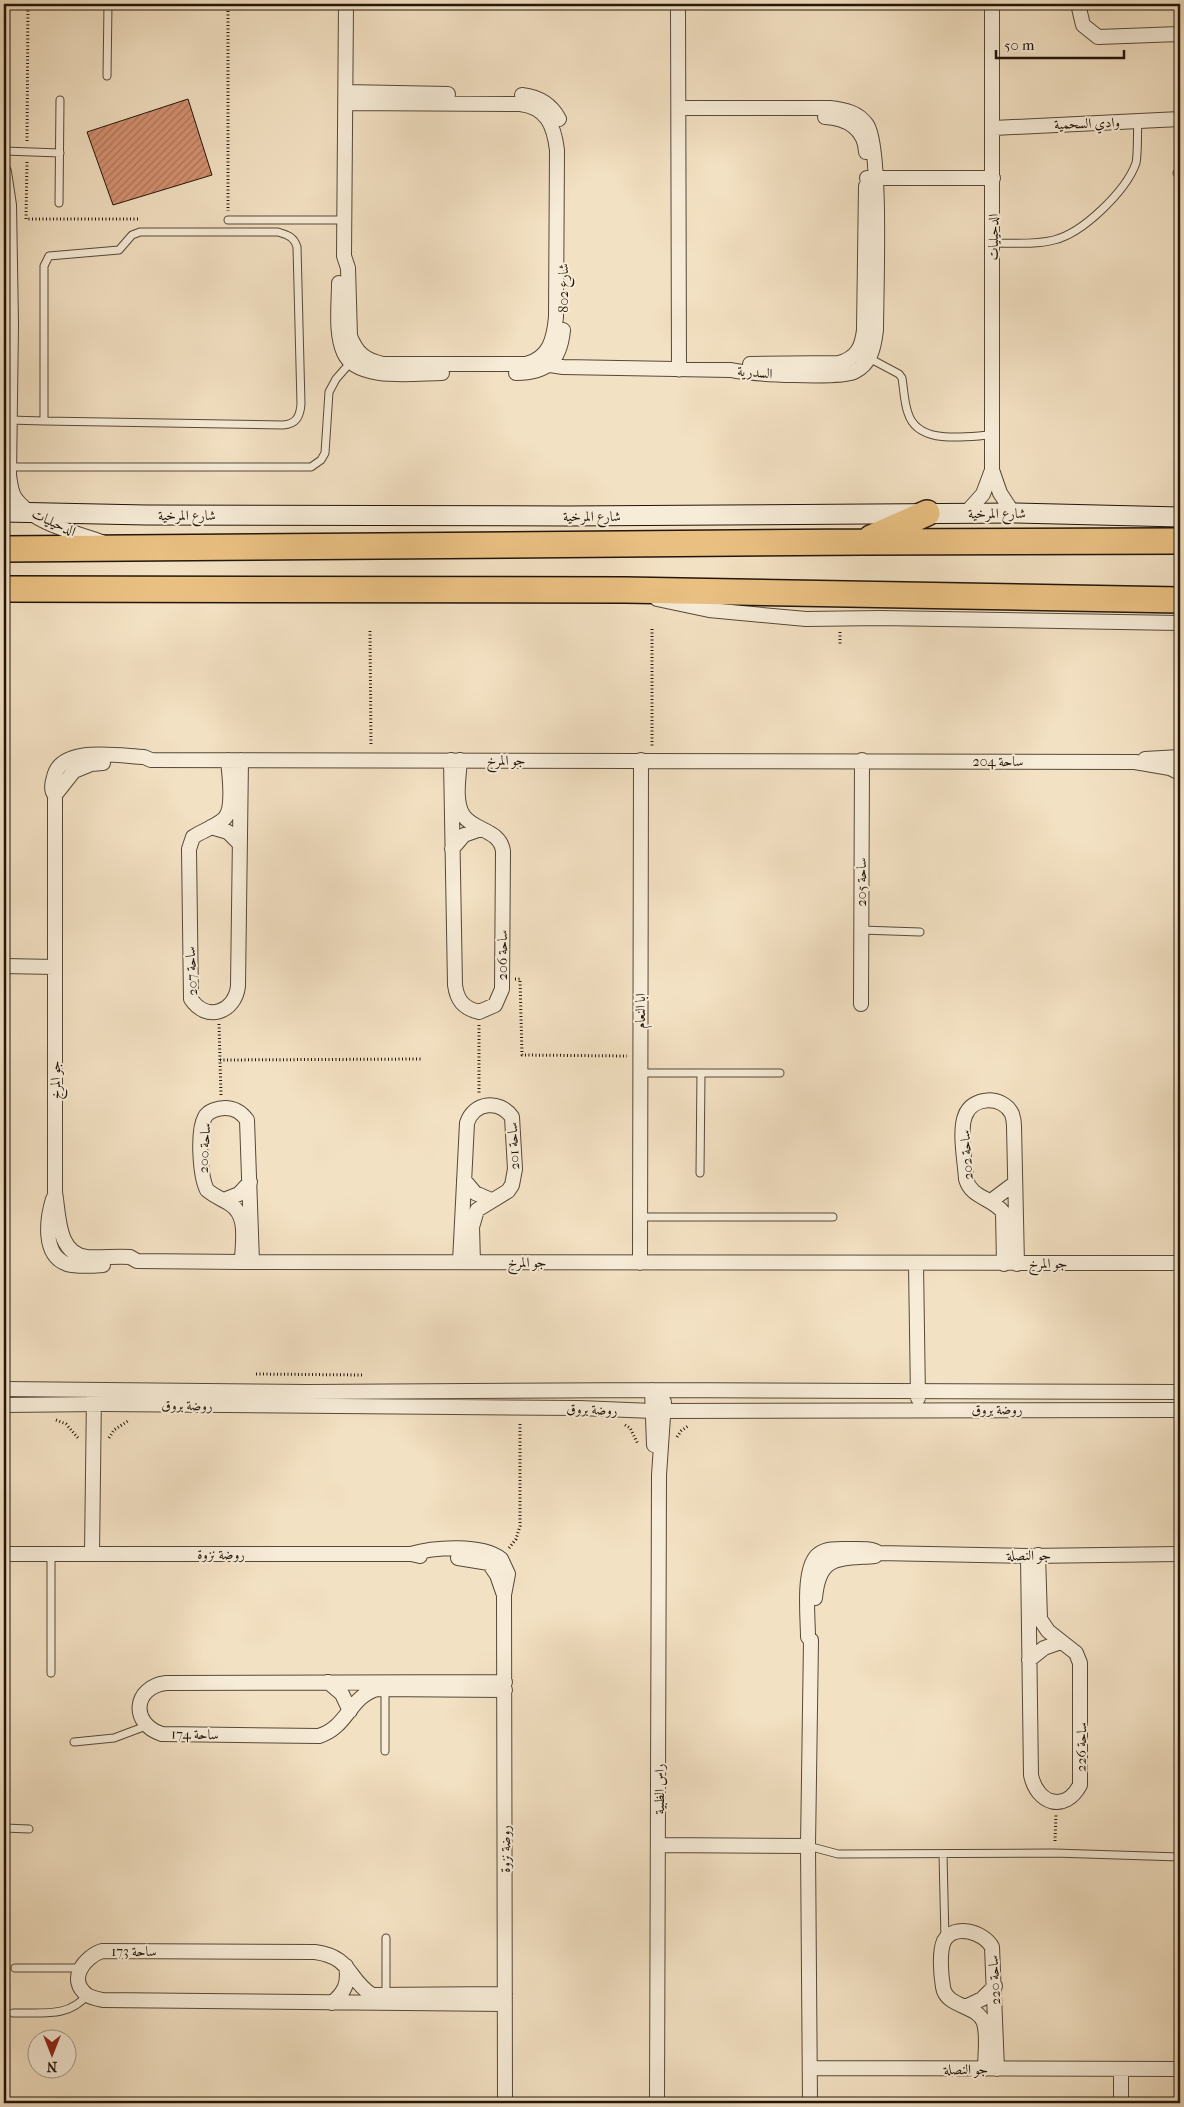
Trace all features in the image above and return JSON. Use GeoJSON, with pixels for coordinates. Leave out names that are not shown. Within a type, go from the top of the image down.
{"type":"FeatureCollection","features":[{"type":"Feature","properties":{"kind":"highway"},"geometry":{"type":"LineString","coordinates":[[864,542],[927,513]]}},
{"type":"Feature","properties":{"kind":"highway","name":"شارع المرخية"},"geometry":{"type":"LineString","coordinates":[[4,549],[1180,541]]}},
{"type":"Feature","properties":{"kind":"highway"},"geometry":{"type":"LineString","coordinates":[[4,589],[40,591],[626,590],[1180,600]]}},
{"type":"Feature","properties":{"kind":"main road","name":"شارع المرخية"},"geometry":{"type":"LineString","coordinates":[[4,512],[146,515],[538,516],[1013,512],[1180,517]]}},
{"type":"Feature","properties":{"kind":"street","name":"شارع 802"},"geometry":{"type":"LineString","coordinates":[[346,4],[344,256],[348,268],[350,336],[359,354],[372,362],[383,364],[526,364],[539,359],[551,343],[556,317],[557,150],[555,135],[548,117],[530,105],[520,104],[346,98]]}},
{"type":"Feature","properties":{"kind":"street"},"geometry":{"type":"LineString","coordinates":[[678,4],[678,370]]}},
{"type":"Feature","properties":{"kind":"street","name":"الدحيليات"},"geometry":{"type":"LineString","coordinates":[[992,4],[994,128],[992,470],[1000,493],[1013,512]]}},
{"type":"Feature","properties":{"kind":"street"},"geometry":{"type":"LineString","coordinates":[[1078,4],[1083,25],[1089,32],[1098,37],[1180,34]]}},
{"type":"Feature","properties":{"kind":"street","name":"شارع 802"},"geometry":{"type":"LineString","coordinates":[[346,98],[522,95],[546,102],[556,113],[564,132],[564,317],[561,344],[550,365]]}},
{"type":"Feature","properties":{"kind":"street","name":"السدرية"},"geometry":{"type":"LineString","coordinates":[[679,113],[841,118],[852,124],[864,140],[871,178],[876,330],[873,350],[869,358],[857,371],[842,375],[758,374],[731,370]]}},
{"type":"Feature","properties":{"kind":"street","name":"وادي السحمية"},"geometry":{"type":"LineString","coordinates":[[994,128],[1180,119]]}},
{"type":"Feature","properties":{"kind":"street","name":"الدحيليات"},"geometry":{"type":"LineString","coordinates":[[4,172],[8,191],[11,324],[9,467],[14,497],[30,512],[56,526],[123,549]]}},
{"type":"Feature","properties":{"kind":"street"},"geometry":{"type":"LineString","coordinates":[[871,178],[993,178]]}},
{"type":"Feature","properties":{"kind":"street","name":"السدرية"},"geometry":{"type":"LineString","coordinates":[[731,370],[749,364],[840,363],[849,360],[856,354],[861,347],[864,330],[871,178]]}},
{"type":"Feature","properties":{"kind":"street","name":"شارع 802"},"geometry":{"type":"LineString","coordinates":[[344,256],[339,268],[339,325],[344,354],[350,363]]}},
{"type":"Feature","properties":{"kind":"street"},"geometry":{"type":"LineString","coordinates":[[350,363],[364,370],[382,374],[528,373],[550,365],[563,367],[731,370]]}},
{"type":"Feature","properties":{"kind":"street","name":"الدحيليات"},"geometry":{"type":"LineString","coordinates":[[966,512],[983,494],[992,470]]}},
{"type":"Feature","properties":{"kind":"street"},"geometry":{"type":"LineString","coordinates":[[626,590],[709,610],[806,618],[1180,623]]}},
{"type":"Feature","properties":{"kind":"street"},"geometry":{"type":"LineString","coordinates":[[4,601],[40,591]]}},
{"type":"Feature","properties":{"kind":"street","name":"ساحة 204"},"geometry":{"type":"LineString","coordinates":[[1135,762],[1167,756],[1180,757]]}},
{"type":"Feature","properties":{"kind":"street","name":"جو المرخ"},"geometry":{"type":"LineString","coordinates":[[862,760],[151,760],[144,763],[97,763],[85,765],[69,775],[56,795],[55,1192],[62,1236],[71,1250],[87,1256],[123,1257],[133,1258],[137,1261],[916,1264],[1180,1263]]}},
{"type":"Feature","properties":{"kind":"street"},"geometry":{"type":"LineString","coordinates":[[219,1011],[233,1003],[238,986],[240,844],[235,760]]}},
{"type":"Feature","properties":{"kind":"street","name":"ساحة 207"},"geometry":{"type":"LineString","coordinates":[[219,1011],[204,1010],[196,1006],[191,999],[190,842],[193,837],[224,818],[229,810],[235,760]]}},
{"type":"Feature","properties":{"kind":"street"},"geometry":{"type":"LineString","coordinates":[[455,760],[452,849],[456,993],[463,1006],[479,1012]]}},
{"type":"Feature","properties":{"kind":"street","name":"ساحة 206"},"geometry":{"type":"LineString","coordinates":[[455,760],[460,808],[467,820],[497,838],[503,851],[502,978],[500,997],[495,1005],[479,1012]]}},
{"type":"Feature","properties":{"kind":"street","name":"ابا النعام"},"geometry":{"type":"LineString","coordinates":[[640,1263],[640,1056],[647,760]]}},
{"type":"Feature","properties":{"kind":"street","name":"ساحة 204"},"geometry":{"type":"LineString","coordinates":[[862,760],[1135,762],[1170,768],[1180,773]]}},
{"type":"Feature","properties":{"kind":"street","name":"ساحة 205"},"geometry":{"type":"LineString","coordinates":[[861,1004],[862,760]]}},
{"type":"Feature","properties":{"kind":"street"},"geometry":{"type":"LineString","coordinates":[[211,827],[228,832],[240,844]]}},
{"type":"Feature","properties":{"kind":"street"},"geometry":{"type":"LineString","coordinates":[[452,849],[464,835],[481,829]]}},
{"type":"Feature","properties":{"kind":"street"},"geometry":{"type":"LineString","coordinates":[[4,966],[55,967]]}},
{"type":"Feature","properties":{"kind":"street","name":"ساحة 202"},"geometry":{"type":"LineString","coordinates":[[982,1100],[994,1100],[1004,1105],[1012,1114],[1015,1183],[1010,1264],[1003,1212],[991,1201],[974,1193],[968,1187],[966,1179],[963,1127],[965,1115],[972,1106],[982,1100]]}},
{"type":"Feature","properties":{"kind":"street"},"geometry":{"type":"LineString","coordinates":[[466,1262],[464,1180],[467,1123],[470,1116],[479,1107]]}},
{"type":"Feature","properties":{"kind":"street","name":"ساحة 201"},"geometry":{"type":"LineString","coordinates":[[466,1262],[477,1210],[508,1191],[514,1177],[514,1124],[508,1111],[501,1107],[479,1107]]}},
{"type":"Feature","properties":{"kind":"street","name":"ساحة 200"},"geometry":{"type":"LineString","coordinates":[[222,1108],[232,1108],[242,1113],[247,1120],[250,1182],[247,1262],[242,1220],[236,1208],[207,1190],[201,1173],[202,1124],[205,1116],[211,1111],[222,1108]]}},
{"type":"Feature","properties":{"kind":"street"},"geometry":{"type":"LineString","coordinates":[[464,1180],[475,1193],[491,1200]]}},
{"type":"Feature","properties":{"kind":"street"},"geometry":{"type":"LineString","coordinates":[[224,1200],[239,1194],[250,1182]]}},
{"type":"Feature","properties":{"kind":"street"},"geometry":{"type":"LineString","coordinates":[[991,1201],[1015,1183]]}},
{"type":"Feature","properties":{"kind":"street"},"geometry":{"type":"LineString","coordinates":[[916,1264],[918,1409]]}},
{"type":"Feature","properties":{"kind":"street"},"geometry":{"type":"LineString","coordinates":[[92,1554],[94,1388]]}},
{"type":"Feature","properties":{"kind":"street","name":"روضة بروق"},"geometry":{"type":"LineString","coordinates":[[4,1389],[94,1388],[308,1392],[918,1390],[1180,1392]]}},
{"type":"Feature","properties":{"kind":"street","name":"راس الظبية"},"geometry":{"type":"LineString","coordinates":[[657,2103],[659,1475],[655,1458],[659,1411],[658,1390]]}},
{"type":"Feature","properties":{"kind":"street","name":"روضة بروق"},"geometry":{"type":"LineString","coordinates":[[4,1405],[579,1408],[659,1411],[918,1409],[1180,1410]]}},
{"type":"Feature","properties":{"kind":"street","name":"روضة نزوة"},"geometry":{"type":"LineString","coordinates":[[411,1554],[425,1549],[484,1550],[501,1558],[508,1574],[504,1595],[504,2103]]}},
{"type":"Feature","properties":{"kind":"street","name":"روضة نزوة"},"geometry":{"type":"LineString","coordinates":[[4,1554],[411,1554],[426,1558],[473,1559],[489,1563],[497,1575],[504,1595]]}},
{"type":"Feature","properties":{"kind":"street","name":"جو النصلة"},"geometry":{"type":"LineString","coordinates":[[810,2103],[808,1846],[811,1640],[814,1637],[816,1588],[821,1572],[826,1565],[840,1558],[875,1556],[878,1554],[1033,1556],[1180,1554]]}},
{"type":"Feature","properties":{"kind":"street"},"geometry":{"type":"LineString","coordinates":[[1033,1556],[1029,1660],[1031,1776],[1039,1795],[1047,1800],[1057,1802]]}},
{"type":"Feature","properties":{"kind":"street","name":"ساحة 226"},"geometry":{"type":"LineString","coordinates":[[1033,1556],[1040,1620],[1048,1631],[1076,1653],[1082,1672],[1081,1775],[1076,1793],[1067,1800],[1057,1802]]}},
{"type":"Feature","properties":{"kind":"street"},"geometry":{"type":"LineString","coordinates":[[1029,1660],[1044,1648],[1061,1642]]}},
{"type":"Feature","properties":{"kind":"street"},"geometry":{"type":"LineString","coordinates":[[146,1726],[142,1721],[140,1710],[142,1698],[147,1690],[155,1685],[328,1682],[505,1686]]}},
{"type":"Feature","properties":{"kind":"street"},"geometry":{"type":"LineString","coordinates":[[328,1682],[342,1694],[350,1711]]}},
{"type":"Feature","properties":{"kind":"street","name":"ساحة 174"},"geometry":{"type":"LineString","coordinates":[[146,1726],[151,1731],[162,1734],[319,1736],[331,1732],[338,1727],[360,1697],[370,1691],[505,1686]]}},
{"type":"Feature","properties":{"kind":"street"},"geometry":{"type":"LineString","coordinates":[[659,1845],[808,1846]]}},
{"type":"Feature","properties":{"kind":"street","name":"ساحة 220"},"geometry":{"type":"LineString","coordinates":[[959,1931],[969,1931],[989,1941],[992,1947],[995,1986],[991,2069],[984,2022],[981,2017],[953,2001],[944,1992],[942,1955],[945,1939],[959,1931]]}},
{"type":"Feature","properties":{"kind":"street","name":"ساحة 173"},"geometry":{"type":"LineString","coordinates":[[80,1968],[84,1961],[92,1954],[112,1951],[315,1952],[336,1957],[368,1993],[372,1995],[505,1999]]}},
{"type":"Feature","properties":{"kind":"street"},"geometry":{"type":"LineString","coordinates":[[332,2003],[345,1989],[348,1976],[346,1966]]}},
{"type":"Feature","properties":{"kind":"street"},"geometry":{"type":"LineString","coordinates":[[80,1968],[80,1984],[87,1995],[103,2000],[332,2003],[505,1999]]}},
{"type":"Feature","properties":{"kind":"street"},"geometry":{"type":"LineString","coordinates":[[965,2007],[982,1999],[995,1986]]}},
{"type":"Feature","properties":{"kind":"street","name":"جو النصلة"},"geometry":{"type":"LineString","coordinates":[[810,2068],[1180,2069]]}},
{"type":"Feature","properties":{"kind":"street"},"geometry":{"type":"LineString","coordinates":[[1121,2069],[1121,2103]]}},
{"type":"Feature","properties":{"kind":"lane"},"geometry":{"type":"LineString","coordinates":[[107,76],[108,4]]}},
{"type":"Feature","properties":{"kind":"lane"},"geometry":{"type":"LineString","coordinates":[[59,203],[60,100]]}},
{"type":"Feature","properties":{"kind":"lane"},"geometry":{"type":"LineString","coordinates":[[992,243],[1054,240],[1069,234],[1104,208],[1124,187],[1136,161],[1138,121]]}},
{"type":"Feature","properties":{"kind":"lane"},"geometry":{"type":"LineString","coordinates":[[4,151],[60,153]]}},
{"type":"Feature","properties":{"kind":"lane"},"geometry":{"type":"LineString","coordinates":[[228,220],[345,220]]}},
{"type":"Feature","properties":{"kind":"lane"},"geometry":{"type":"LineString","coordinates":[[9,420],[44,421],[283,425],[290,424],[296,420],[301,404],[297,247],[295,240],[289,235],[278,232],[140,232],[132,235],[119,250],[49,256],[44,266],[44,421]]}},
{"type":"Feature","properties":{"kind":"lane"},"geometry":{"type":"LineString","coordinates":[[869,358],[899,374],[902,378],[907,412],[915,427],[922,432],[947,436],[992,435]]}},
{"type":"Feature","properties":{"kind":"lane"},"geometry":{"type":"LineString","coordinates":[[9,467],[312,467],[322,460],[325,453],[329,392],[336,379],[350,363]]}},
{"type":"Feature","properties":{"kind":"lane"},"geometry":{"type":"LineString","coordinates":[[861,930],[920,932]]}},
{"type":"Feature","properties":{"kind":"lane"},"geometry":{"type":"LineString","coordinates":[[640,1073],[780,1073]]}},
{"type":"Feature","properties":{"kind":"lane"},"geometry":{"type":"LineString","coordinates":[[700,1173],[701,1073]]}},
{"type":"Feature","properties":{"kind":"lane"},"geometry":{"type":"LineString","coordinates":[[640,1217],[833,1217]]}},
{"type":"Feature","properties":{"kind":"lane"},"geometry":{"type":"LineString","coordinates":[[51,1554],[51,1673]]}},
{"type":"Feature","properties":{"kind":"lane"},"geometry":{"type":"LineString","coordinates":[[385,1689],[385,1751]]}},
{"type":"Feature","properties":{"kind":"lane"},"geometry":{"type":"LineString","coordinates":[[74,1742],[108,1739],[146,1726]]}},
{"type":"Feature","properties":{"kind":"lane"},"geometry":{"type":"LineString","coordinates":[[4,1828],[29,1829]]}},
{"type":"Feature","properties":{"kind":"lane"},"geometry":{"type":"LineString","coordinates":[[808,1846],[838,1854],[1054,1853],[1180,1858]]}},
{"type":"Feature","properties":{"kind":"lane"},"geometry":{"type":"LineString","coordinates":[[943,1854],[945,1939]]}},
{"type":"Feature","properties":{"kind":"lane"},"geometry":{"type":"LineString","coordinates":[[386,1938],[386,1995]]}},
{"type":"Feature","properties":{"kind":"lane"},"geometry":{"type":"LineString","coordinates":[[16,1968],[80,1968]]}},
{"type":"Feature","properties":{"kind":"lane"},"geometry":{"type":"LineString","coordinates":[[13,2013],[69,2010],[78,2006],[87,1995]]}},
{"type":"Feature","properties":{"kind":"path"},"geometry":{"type":"LineString","coordinates":[[28,4],[26,219],[142,219]]}},
{"type":"Feature","properties":{"kind":"path"},"geometry":{"type":"LineString","coordinates":[[228,4],[228,220]]}},
{"type":"Feature","properties":{"kind":"path"},"geometry":{"type":"LineString","coordinates":[[647,760],[652,629]]}},
{"type":"Feature","properties":{"kind":"path"},"geometry":{"type":"LineString","coordinates":[[370,631],[371,759]]}},
{"type":"Feature","properties":{"kind":"path"},"geometry":{"type":"LineString","coordinates":[[502,978],[520,979],[522,1055],[640,1056]]}},
{"type":"Feature","properties":{"kind":"path"},"geometry":{"type":"LineString","coordinates":[[219,1011],[222,1108]]}},
{"type":"Feature","properties":{"kind":"path"},"geometry":{"type":"LineString","coordinates":[[479,1012],[479,1107]]}},
{"type":"Feature","properties":{"kind":"path"},"geometry":{"type":"LineString","coordinates":[[220,1060],[422,1058]]}},
{"type":"Feature","properties":{"kind":"path"},"geometry":{"type":"LineString","coordinates":[[501,1558],[516,1539],[520,1526],[520,1421]]}},
{"type":"Feature","properties":{"kind":"path"},"geometry":{"type":"LineString","coordinates":[[1054,1853],[1057,1802]]}},
{"type":"Feature","properties":{"kind":"building"},"geometry":{"type":"Polygon","coordinates":[[[188,99],[212,175],[113,205],[87,132],[188,99]]]}}]}
